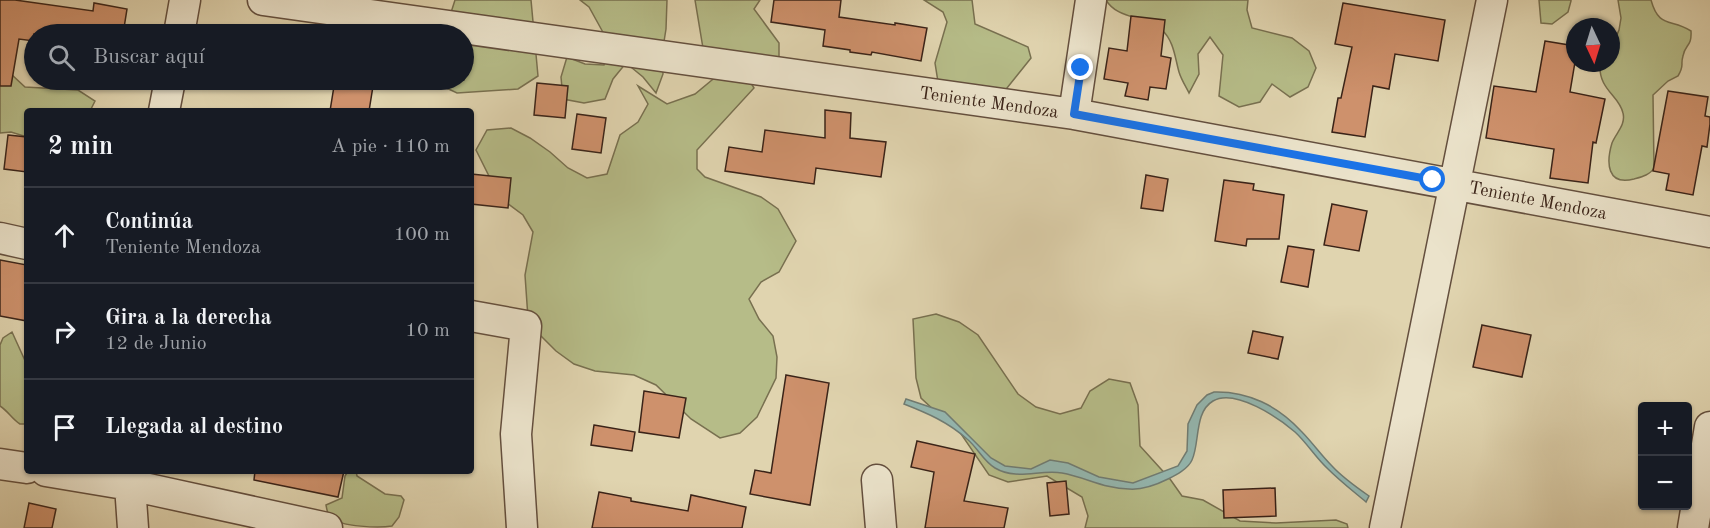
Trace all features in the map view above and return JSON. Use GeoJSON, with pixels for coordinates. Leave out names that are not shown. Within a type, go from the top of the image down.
{"type":"FeatureCollection","features":[{"type":"Feature","properties":{"kind":"street"},"geometry":{"type":"LineString","coordinates":[[181,24],[186,0]]}},
{"type":"Feature","properties":{"kind":"street","name":"Teniente Mendoza"},"geometry":{"type":"LineString","coordinates":[[263,0],[434,24]]}},
{"type":"Feature","properties":{"kind":"street"},"geometry":{"type":"LineString","coordinates":[[1074,114],[1090,0]]}},
{"type":"Feature","properties":{"kind":"street"},"geometry":{"type":"LineString","coordinates":[[1385,528],[1491,0]]}},
{"type":"Feature","properties":{"kind":"street","name":"Teniente Mendoza"},"geometry":{"type":"LineString","coordinates":[[474,30],[1074,114],[1710,232]]}},
{"type":"Feature","properties":{"kind":"street"},"geometry":{"type":"LineString","coordinates":[[165,108],[168,90]]}},
{"type":"Feature","properties":{"kind":"street"},"geometry":{"type":"LineString","coordinates":[[0,238],[24,243]]}},
{"type":"Feature","properties":{"kind":"street"},"geometry":{"type":"LineString","coordinates":[[474,317],[526,326],[516,434],[522,528]]}},
{"type":"Feature","properties":{"kind":"street"},"geometry":{"type":"LineString","coordinates":[[1693,528],[1710,428]]}},
{"type":"Feature","properties":{"kind":"street"},"geometry":{"type":"LineString","coordinates":[[0,464],[24,468]]}},
{"type":"Feature","properties":{"kind":"street"},"geometry":{"type":"LineString","coordinates":[[82,474],[130,478],[327,528]]}},
{"type":"Feature","properties":{"kind":"street"},"geometry":{"type":"LineString","coordinates":[[130,478],[133,528]]}},
{"type":"Feature","properties":{"kind":"street"},"geometry":{"type":"LineString","coordinates":[[877,480],[881,528]]}},
{"type":"Feature","properties":{"kind":"green space"},"geometry":{"type":"Polygon","coordinates":[[[455,0],[531,0],[538,76],[518,89],[457,93],[451,90],[474,90],[474,24],[448,22],[455,0]]]}},
{"type":"Feature","properties":{"kind":"green space"},"geometry":{"type":"Polygon","coordinates":[[[580,0],[667,0],[662,54],[663,74],[656,93],[643,77],[626,63],[613,79],[605,99],[584,103],[563,99],[561,77],[567,57],[585,64],[604,65],[610,45],[589,7],[580,0]]]}},
{"type":"Feature","properties":{"kind":"green space"},"geometry":{"type":"Polygon","coordinates":[[[695,0],[760,0],[754,9],[779,43],[779,64],[703,48],[695,0]]]}},
{"type":"Feature","properties":{"kind":"green space"},"geometry":{"type":"Polygon","coordinates":[[[924,0],[972,0],[975,24],[1028,47],[1031,58],[1003,93],[939,88],[935,63],[947,22],[943,12],[924,0]]]}},
{"type":"Feature","properties":{"kind":"green space"},"geometry":{"type":"Polygon","coordinates":[[[1106,0],[1248,0],[1247,10],[1252,28],[1292,38],[1309,51],[1316,68],[1308,87],[1290,97],[1272,84],[1260,102],[1239,107],[1219,96],[1223,55],[1210,37],[1198,54],[1199,74],[1189,93],[1180,75],[1174,50],[1166,34],[1155,25],[1117,11],[1106,0]]]}},
{"type":"Feature","properties":{"kind":"green space"},"geometry":{"type":"Polygon","coordinates":[[[1539,0],[1571,1],[1568,12],[1552,24],[1541,23],[1539,0]]]}},
{"type":"Feature","properties":{"kind":"green space"},"geometry":{"type":"Polygon","coordinates":[[[1618,0],[1651,0],[1654,9],[1662,19],[1691,31],[1678,76],[1668,81],[1653,95],[1654,168],[1645,175],[1625,180],[1614,176],[1609,165],[1612,143],[1624,117],[1621,107],[1605,86],[1600,72],[1620,72],[1621,18],[1618,0]]]}},
{"type":"Feature","properties":{"kind":"green space"},"geometry":{"type":"Polygon","coordinates":[[[0,46],[10,73],[24,86],[24,90],[78,90],[95,101],[92,108],[24,108],[24,136],[11,132],[0,133],[0,46]]]}},
{"type":"Feature","properties":{"kind":"green space"},"geometry":{"type":"Polygon","coordinates":[[[718,75],[751,83],[754,88],[697,150],[697,169],[705,177],[761,197],[778,209],[796,241],[779,272],[761,282],[749,299],[759,319],[773,336],[777,357],[776,378],[757,417],[740,433],[720,438],[691,419],[656,385],[634,375],[595,371],[574,364],[540,335],[528,318],[525,275],[533,232],[523,215],[507,203],[495,188],[476,150],[487,130],[511,128],[550,152],[568,168],[587,178],[607,174],[620,135],[638,122],[648,104],[638,86],[667,104],[695,94],[718,75]]]}},
{"type":"Feature","properties":{"kind":"green space"},"geometry":{"type":"Polygon","coordinates":[[[936,314],[959,322],[978,335],[1018,394],[1036,407],[1060,414],[1081,408],[1090,391],[1109,379],[1130,383],[1138,405],[1140,446],[1182,496],[1203,500],[1240,521],[1276,523],[1336,520],[1347,524],[1348,528],[1085,528],[1088,516],[1082,497],[1047,476],[1008,482],[989,475],[955,425],[921,398],[916,378],[913,319],[936,314]]]}},
{"type":"Feature","properties":{"kind":"green space"},"geometry":{"type":"Polygon","coordinates":[[[12,332],[24,358],[24,424],[20,424],[0,406],[0,345],[3,338],[12,332]]]}},
{"type":"Feature","properties":{"kind":"green space"},"geometry":{"type":"Polygon","coordinates":[[[357,474],[385,494],[401,496],[404,500],[399,517],[392,526],[352,525],[331,518],[326,505],[342,498],[345,476],[357,474]]]}},
{"type":"Feature","properties":{"kind":"water"},"geometry":{"type":"Polygon","coordinates":[[[1214,392],[1250,397],[1282,414],[1305,435],[1336,470],[1369,496],[1366,502],[1319,460],[1288,426],[1256,406],[1233,398],[1222,398],[1207,406],[1200,420],[1192,460],[1185,469],[1159,483],[1134,489],[1112,487],[1062,473],[1012,474],[1003,472],[991,465],[960,433],[945,423],[904,404],[906,399],[945,412],[991,458],[1005,466],[1031,469],[1050,460],[1068,463],[1099,477],[1133,483],[1178,466],[1187,451],[1188,424],[1197,405],[1207,395],[1214,392]]]}},
{"type":"Feature","properties":{"kind":"building"},"geometry":{"type":"Polygon","coordinates":[[[0,0],[93,11],[94,3],[127,9],[125,24],[24,24],[24,40],[19,39],[11,86],[0,86],[0,0]]]}},
{"type":"Feature","properties":{"kind":"building"},"geometry":{"type":"Polygon","coordinates":[[[774,0],[841,0],[839,17],[927,28],[921,61],[872,52],[871,55],[850,52],[850,50],[823,46],[825,30],[771,22],[774,0]]]}},
{"type":"Feature","properties":{"kind":"building"},"geometry":{"type":"Polygon","coordinates":[[[1343,3],[1445,20],[1438,61],[1395,54],[1389,89],[1373,86],[1365,137],[1332,132],[1338,98],[1341,98],[1352,47],[1335,44],[1343,3]]]}},
{"type":"Feature","properties":{"kind":"building"},"geometry":{"type":"Polygon","coordinates":[[[1131,16],[1165,20],[1161,56],[1171,58],[1166,89],[1150,87],[1148,100],[1125,96],[1128,83],[1104,79],[1109,48],[1127,51],[1131,16]]]}},
{"type":"Feature","properties":{"kind":"building"},"geometry":{"type":"Polygon","coordinates":[[[1545,41],[1566,44],[1566,72],[1573,72],[1570,92],[1605,99],[1596,143],[1593,142],[1588,183],[1550,178],[1554,149],[1486,138],[1494,86],[1536,92],[1545,41]]]}},
{"type":"Feature","properties":{"kind":"building"},"geometry":{"type":"Polygon","coordinates":[[[537,83],[568,86],[565,118],[534,115],[537,83]]]}},
{"type":"Feature","properties":{"kind":"building"},"geometry":{"type":"Polygon","coordinates":[[[333,90],[372,90],[369,108],[330,108],[333,90]]]}},
{"type":"Feature","properties":{"kind":"building"},"geometry":{"type":"Polygon","coordinates":[[[1668,91],[1708,97],[1705,116],[1710,117],[1707,147],[1702,146],[1693,195],[1666,190],[1669,174],[1653,171],[1668,91]]]}},
{"type":"Feature","properties":{"kind":"building"},"geometry":{"type":"Polygon","coordinates":[[[825,110],[851,113],[850,138],[886,142],[881,177],[816,168],[814,184],[725,171],[729,147],[762,152],[765,130],[825,138],[825,110]]]}},
{"type":"Feature","properties":{"kind":"building"},"geometry":{"type":"Polygon","coordinates":[[[577,114],[606,118],[601,153],[572,149],[577,114]]]}},
{"type":"Feature","properties":{"kind":"building"},"geometry":{"type":"Polygon","coordinates":[[[8,135],[24,137],[24,172],[4,169],[8,135]]]}},
{"type":"Feature","properties":{"kind":"building"},"geometry":{"type":"Polygon","coordinates":[[[474,174],[511,178],[508,208],[474,204],[474,174]]]}},
{"type":"Feature","properties":{"kind":"building"},"geometry":{"type":"Polygon","coordinates":[[[1146,175],[1168,179],[1163,211],[1141,208],[1146,175]]]}},
{"type":"Feature","properties":{"kind":"building"},"geometry":{"type":"Polygon","coordinates":[[[1224,180],[1254,184],[1253,190],[1284,195],[1279,239],[1247,239],[1246,246],[1215,241],[1224,180]]]}},
{"type":"Feature","properties":{"kind":"building"},"geometry":{"type":"Polygon","coordinates":[[[1332,204],[1367,211],[1359,251],[1324,245],[1332,204]]]}},
{"type":"Feature","properties":{"kind":"building"},"geometry":{"type":"Polygon","coordinates":[[[1288,246],[1314,250],[1308,287],[1281,282],[1288,246]]]}},
{"type":"Feature","properties":{"kind":"building"},"geometry":{"type":"Polygon","coordinates":[[[0,260],[24,264],[24,320],[0,316],[0,260]]]}},
{"type":"Feature","properties":{"kind":"building"},"geometry":{"type":"Polygon","coordinates":[[[1482,325],[1531,335],[1522,377],[1473,367],[1482,325]]]}},
{"type":"Feature","properties":{"kind":"building"},"geometry":{"type":"Polygon","coordinates":[[[1253,331],[1283,337],[1278,359],[1248,353],[1253,331]]]}},
{"type":"Feature","properties":{"kind":"building"},"geometry":{"type":"Polygon","coordinates":[[[786,375],[829,383],[810,505],[750,494],[755,470],[771,473],[786,375]]]}},
{"type":"Feature","properties":{"kind":"building"},"geometry":{"type":"Polygon","coordinates":[[[644,391],[686,398],[679,438],[639,432],[644,391]]]}},
{"type":"Feature","properties":{"kind":"building"},"geometry":{"type":"Polygon","coordinates":[[[594,425],[635,432],[632,451],[591,445],[594,425]]]}},
{"type":"Feature","properties":{"kind":"building"},"geometry":{"type":"Polygon","coordinates":[[[917,441],[975,454],[964,501],[1008,508],[1004,528],[925,528],[934,472],[911,467],[917,441]]]}},
{"type":"Feature","properties":{"kind":"building"},"geometry":{"type":"Polygon","coordinates":[[[255,474],[343,474],[338,497],[254,480],[255,474]]]}},
{"type":"Feature","properties":{"kind":"building"},"geometry":{"type":"Polygon","coordinates":[[[1066,481],[1069,514],[1050,516],[1047,483],[1066,481]]]}},
{"type":"Feature","properties":{"kind":"building"},"geometry":{"type":"Polygon","coordinates":[[[1275,488],[1276,516],[1224,518],[1223,490],[1275,488]]]}},
{"type":"Feature","properties":{"kind":"building"},"geometry":{"type":"Polygon","coordinates":[[[599,492],[631,498],[631,501],[688,511],[691,495],[746,507],[742,528],[592,528],[599,492]]]}},
{"type":"Feature","properties":{"kind":"building"},"geometry":{"type":"Polygon","coordinates":[[[29,503],[56,509],[52,528],[24,528],[29,503]]]}},
{"type":"Feature","properties":{"kind":"route"},"geometry":{"type":"LineString","coordinates":[[1081,68],[1074,114],[1433,180]]}}]}
